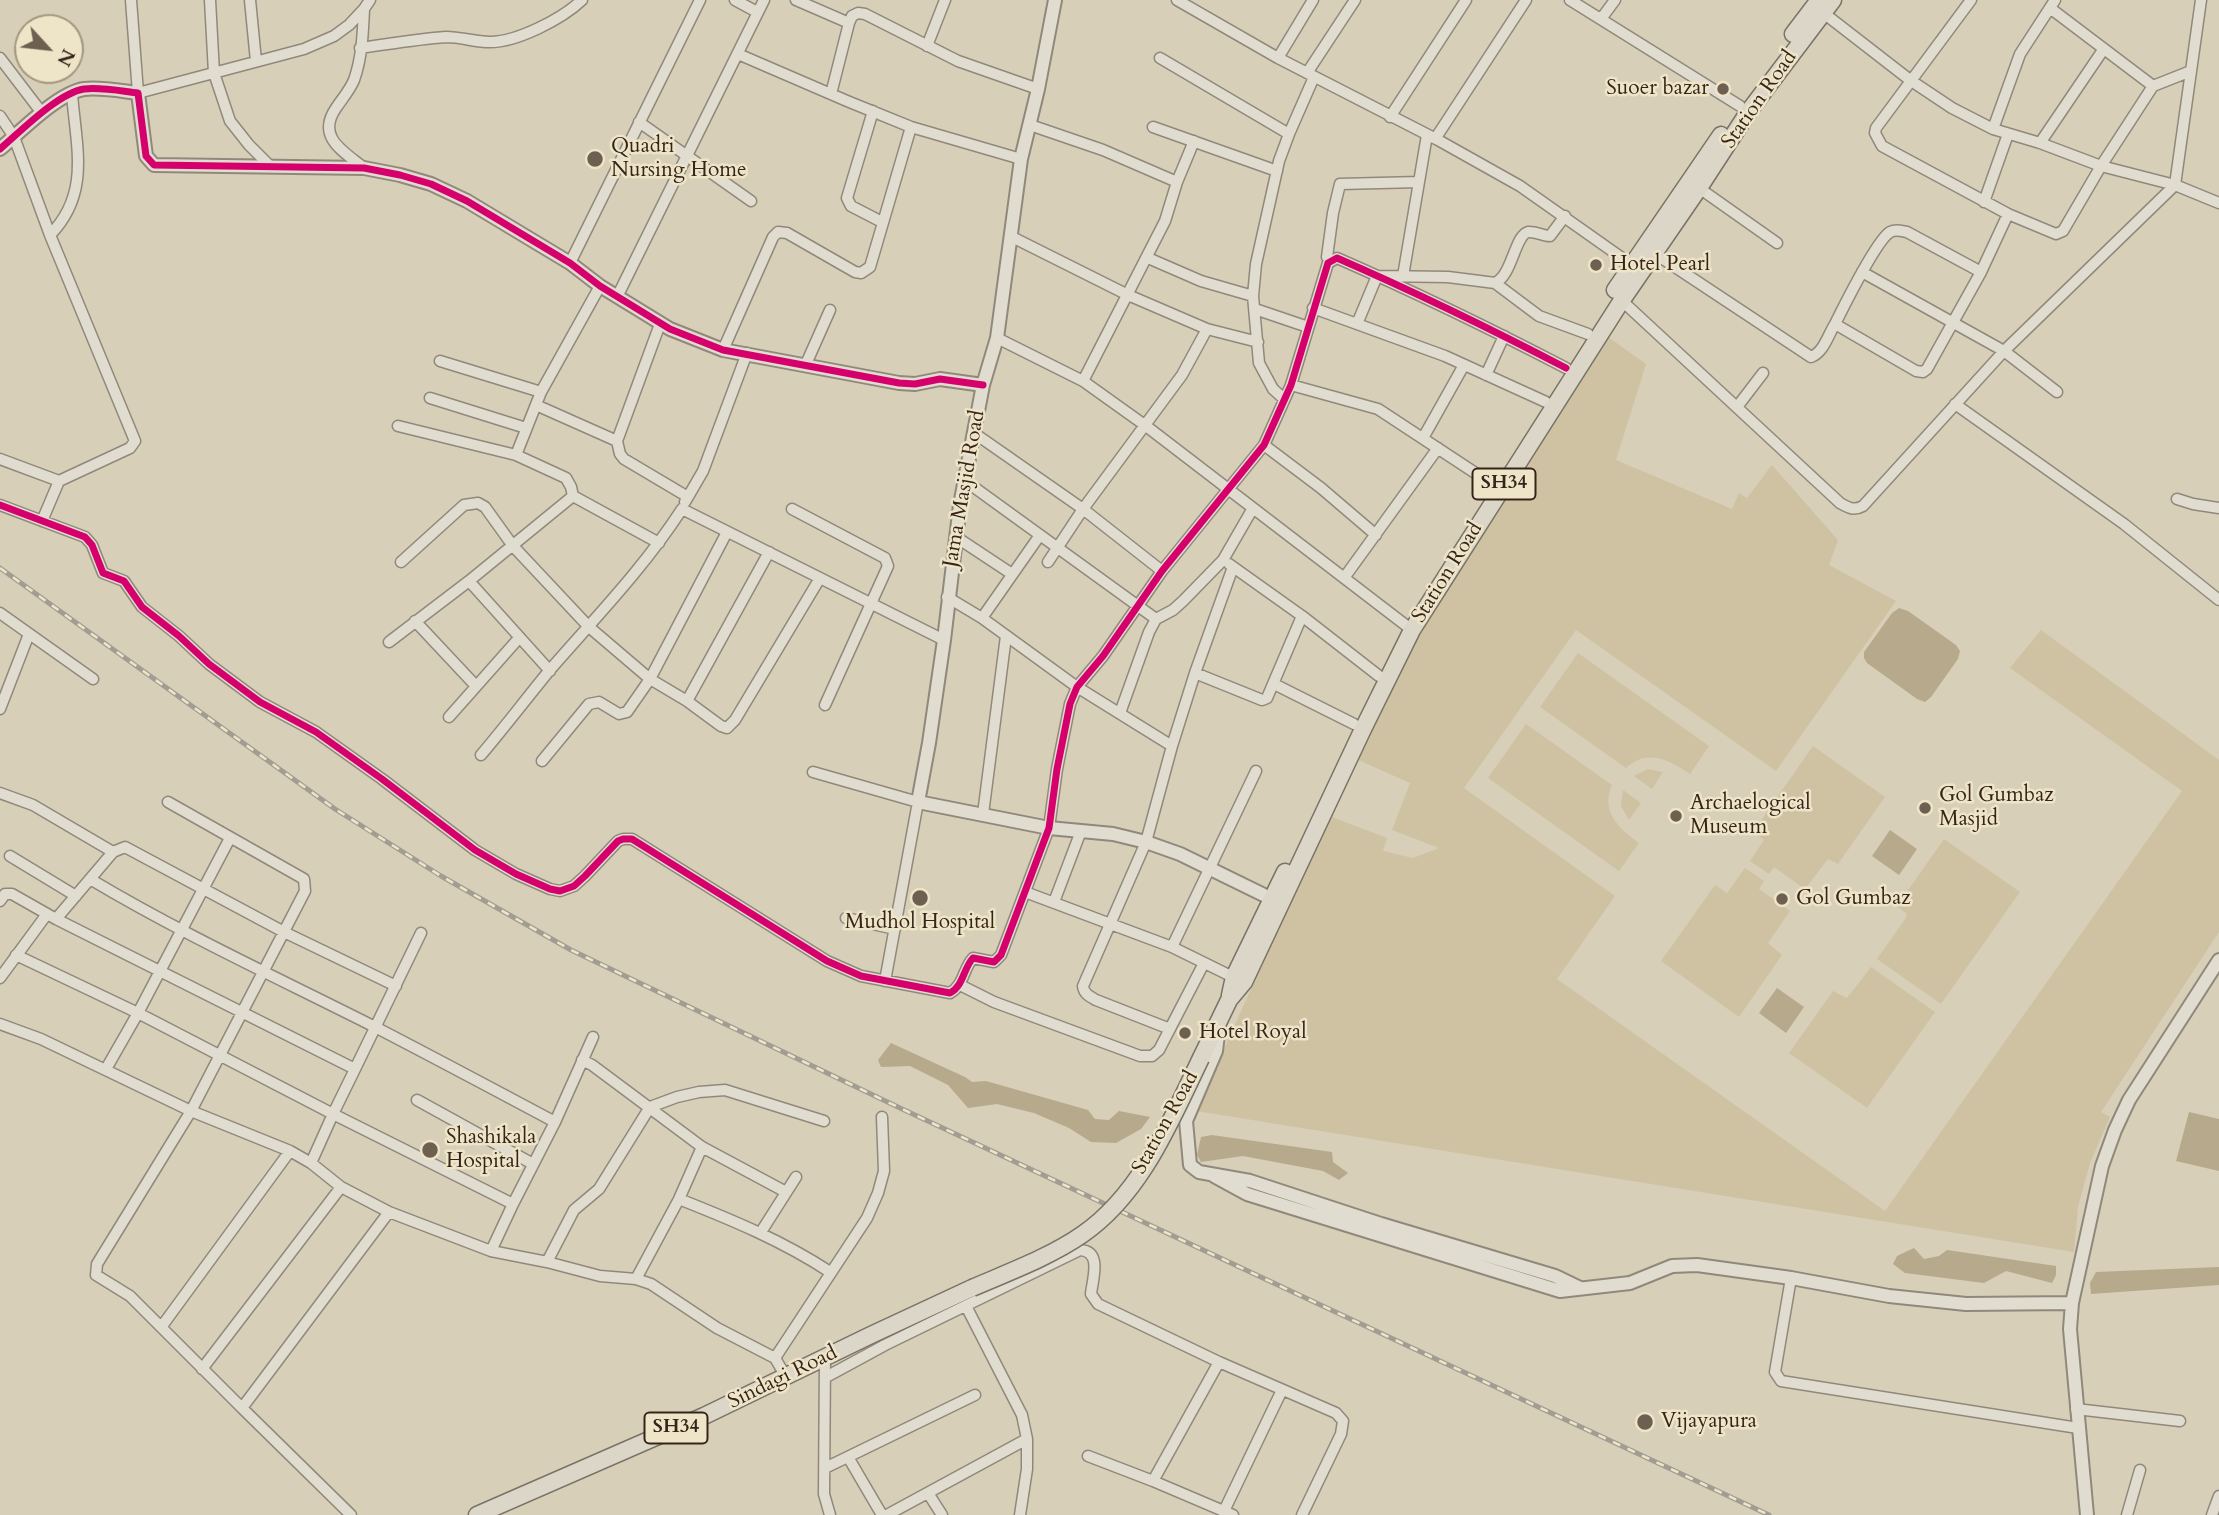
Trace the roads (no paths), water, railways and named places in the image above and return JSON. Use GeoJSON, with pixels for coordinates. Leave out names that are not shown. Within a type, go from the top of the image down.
{"type":"FeatureCollection","features":[{"type":"Feature","properties":{"kind":"main road","name":"Station Road"},"geometry":{"type":"LineString","coordinates":[[1239,980],[1272,899],[1379,676],[1618,296],[1632,265],[1740,106],[1820,3]]}},
{"type":"Feature","properties":{"kind":"main road","name":"Station Road"},"geometry":{"type":"LineString","coordinates":[[972,1288],[1083,1234],[1106,1214],[1136,1179],[1162,1138],[1202,1058],[1363,729],[1409,627],[1492,484],[1588,334],[1654,253],[1820,3]]}},
{"type":"Feature","properties":{"kind":"main road","name":"Sindagi Road"},"geometry":{"type":"LineString","coordinates":[[477,1515],[704,1416],[972,1288]]}},
{"type":"Feature","properties":{"kind":"street"},"geometry":{"type":"LineString","coordinates":[[131,0],[146,156],[154,165],[364,168],[400,174],[431,184],[467,201],[570,263],[600,286],[660,324],[723,350],[899,383],[915,384],[940,379],[983,385]]}},
{"type":"Feature","properties":{"kind":"street"},"geometry":{"type":"LineString","coordinates":[[210,0],[214,73],[230,121],[270,166]]}},
{"type":"Feature","properties":{"kind":"street"},"geometry":{"type":"LineString","coordinates":[[250,0],[256,61]]}},
{"type":"Feature","properties":{"kind":"street"},"geometry":{"type":"LineString","coordinates":[[360,48],[428,38],[456,37],[492,42],[517,37],[548,23],[582,0]]}},
{"type":"Feature","properties":{"kind":"street"},"geometry":{"type":"LineString","coordinates":[[570,263],[700,0]]}},
{"type":"Feature","properties":{"kind":"street"},"geometry":{"type":"LineString","coordinates":[[735,0],[757,12]]}},
{"type":"Feature","properties":{"kind":"street"},"geometry":{"type":"LineString","coordinates":[[617,297],[764,0]]}},
{"type":"Feature","properties":{"kind":"street"},"geometry":{"type":"LineString","coordinates":[[796,0],[849,23]]}},
{"type":"Feature","properties":{"kind":"street"},"geometry":{"type":"LineString","coordinates":[[927,46],[945,0]]}},
{"type":"Feature","properties":{"kind":"street","name":"Jama Masjid Road"},"geometry":{"type":"LineString","coordinates":[[885,981],[929,743],[964,480],[983,385],[997,338],[1021,159],[1055,0]]}},
{"type":"Feature","properties":{"kind":"street"},"geometry":{"type":"LineString","coordinates":[[1177,0],[1278,58],[1438,140],[1520,186],[1632,265]]}},
{"type":"Feature","properties":{"kind":"street"},"geometry":{"type":"LineString","coordinates":[[1278,58],[1312,0]]}},
{"type":"Feature","properties":{"kind":"street"},"geometry":{"type":"LineString","coordinates":[[1284,399],[1265,378],[1259,363],[1254,296],[1256,264],[1277,171],[1310,75],[1354,0]]}},
{"type":"Feature","properties":{"kind":"street"},"geometry":{"type":"LineString","coordinates":[[1390,117],[1466,0]]}},
{"type":"Feature","properties":{"kind":"street"},"geometry":{"type":"LineString","coordinates":[[1438,140],[1437,136],[1526,0]]}},
{"type":"Feature","properties":{"kind":"street"},"geometry":{"type":"LineString","coordinates":[[1570,0],[1740,106]]}},
{"type":"Feature","properties":{"kind":"street"},"geometry":{"type":"LineString","coordinates":[[1601,19],[1615,0]]}},
{"type":"Feature","properties":{"kind":"street"},"geometry":{"type":"LineString","coordinates":[[1971,0],[1876,128],[1877,139],[1882,146],[1984,202],[2056,234],[2063,230],[2153,86],[2192,71]]}},
{"type":"Feature","properties":{"kind":"street"},"geometry":{"type":"LineString","coordinates":[[1618,296],[1840,503],[1856,509],[1863,506],[2004,351],[2175,185],[2201,0]]}},
{"type":"Feature","properties":{"kind":"street"},"geometry":{"type":"LineString","coordinates":[[1820,3],[1910,80],[1952,108],[1993,129],[2101,166],[2175,185],[2219,203]]}},
{"type":"Feature","properties":{"kind":"street"},"geometry":{"type":"LineString","coordinates":[[1993,129],[2020,54],[2053,4],[2103,50],[2153,86]]}},
{"type":"Feature","properties":{"kind":"street"},"geometry":{"type":"LineString","coordinates":[[0,149],[42,113],[83,89],[138,93],[304,49],[334,36],[367,5]]}},
{"type":"Feature","properties":{"kind":"street"},"geometry":{"type":"LineString","coordinates":[[364,168],[335,145],[329,132],[329,122],[353,82],[367,5]]}},
{"type":"Feature","properties":{"kind":"street"},"geometry":{"type":"LineString","coordinates":[[831,94],[842,60],[849,23],[852,16],[858,13],[865,14],[958,61],[1038,89]]}},
{"type":"Feature","properties":{"kind":"street"},"geometry":{"type":"LineString","coordinates":[[2040,143],[2103,50]]}},
{"type":"Feature","properties":{"kind":"street"},"geometry":{"type":"LineString","coordinates":[[738,54],[911,127],[1021,159]]}},
{"type":"Feature","properties":{"kind":"street"},"geometry":{"type":"LineString","coordinates":[[0,58],[42,113]]}},
{"type":"Feature","properties":{"kind":"street"},"geometry":{"type":"LineString","coordinates":[[1160,58],[1289,134]]}},
{"type":"Feature","properties":{"kind":"street"},"geometry":{"type":"LineString","coordinates":[[50,235],[63,221],[74,200],[79,178],[72,94]]}},
{"type":"Feature","properties":{"kind":"street"},"geometry":{"type":"LineString","coordinates":[[873,111],[847,198],[851,205],[882,222]]}},
{"type":"Feature","properties":{"kind":"street"},"geometry":{"type":"LineString","coordinates":[[0,116],[14,137],[50,235],[135,441],[130,448],[59,481],[43,521]]}},
{"type":"Feature","properties":{"kind":"street"},"geometry":{"type":"LineString","coordinates":[[639,122],[751,201]]}},
{"type":"Feature","properties":{"kind":"street"},"geometry":{"type":"LineString","coordinates":[[1030,125],[1103,150],[1177,182]]}},
{"type":"Feature","properties":{"kind":"street"},"geometry":{"type":"LineString","coordinates":[[723,350],[773,237],[778,232],[787,233],[855,272],[862,272],[870,267],[911,127]]}},
{"type":"Feature","properties":{"kind":"street"},"geometry":{"type":"LineString","coordinates":[[1153,127],[1277,171]]}},
{"type":"Feature","properties":{"kind":"street"},"geometry":{"type":"LineString","coordinates":[[1984,202],[2008,134]]}},
{"type":"Feature","properties":{"kind":"street"},"geometry":{"type":"LineString","coordinates":[[1403,276],[1427,135]]}},
{"type":"Feature","properties":{"kind":"street"},"geometry":{"type":"LineString","coordinates":[[1083,381],[1148,258],[1165,221],[1194,141]]}},
{"type":"Feature","properties":{"kind":"street"},"geometry":{"type":"LineString","coordinates":[[1327,257],[1340,184],[1419,182]]}},
{"type":"Feature","properties":{"kind":"street"},"geometry":{"type":"LineString","coordinates":[[1699,188],[1777,243]]}},
{"type":"Feature","properties":{"kind":"street"},"geometry":{"type":"LineString","coordinates":[[1835,324],[1920,372],[1927,369],[1981,272],[2008,214]]}},
{"type":"Feature","properties":{"kind":"street"},"geometry":{"type":"LineString","coordinates":[[1495,283],[1503,278],[1523,236],[1530,232],[1550,236],[1565,216]]}},
{"type":"Feature","properties":{"kind":"street"},"geometry":{"type":"LineString","coordinates":[[1654,253],[1811,357],[1817,355],[1821,349],[1862,272],[1889,233],[1897,230],[1907,232],[1981,272]]}},
{"type":"Feature","properties":{"kind":"street"},"geometry":{"type":"LineString","coordinates":[[1010,236],[1128,295],[1207,329],[1258,342]]}},
{"type":"Feature","properties":{"kind":"street"},"geometry":{"type":"LineString","coordinates":[[1148,258],[1201,281],[1254,296]]}},
{"type":"Feature","properties":{"kind":"street"},"geometry":{"type":"LineString","coordinates":[[0,505],[85,537],[92,545],[103,573],[124,581],[142,607],[209,664],[260,702],[316,732],[475,850],[516,874],[559,891],[574,886],[618,841],[632,839],[827,961],[861,976],[950,993],[960,985],[973,958],[994,962],[998,959],[1049,828],[1057,769],[1070,704],[1077,687],[1103,656],[1162,571],[1264,445],[1290,385],[1325,269],[1331,259],[1337,258],[1377,276],[1566,368]]}},
{"type":"Feature","properties":{"kind":"street"},"geometry":{"type":"LineString","coordinates":[[1862,272],[2004,351],[2057,392]]}},
{"type":"Feature","properties":{"kind":"street"},"geometry":{"type":"LineString","coordinates":[[1377,276],[1448,277],[1495,283],[1539,316],[1588,334]]}},
{"type":"Feature","properties":{"kind":"street"},"geometry":{"type":"LineString","coordinates":[[1357,324],[1377,276]]}},
{"type":"Feature","properties":{"kind":"street"},"geometry":{"type":"LineString","coordinates":[[516,455],[541,392],[600,286]]}},
{"type":"Feature","properties":{"kind":"street"},"geometry":{"type":"LineString","coordinates":[[1313,308],[1445,356],[1546,402]]}},
{"type":"Feature","properties":{"kind":"street"},"geometry":{"type":"LineString","coordinates":[[1255,309],[1307,327]]}},
{"type":"Feature","properties":{"kind":"street"},"geometry":{"type":"LineString","coordinates":[[806,364],[830,310]]}},
{"type":"Feature","properties":{"kind":"street"},"geometry":{"type":"LineString","coordinates":[[660,324],[617,441],[624,459],[688,497]]}},
{"type":"Feature","properties":{"kind":"street"},"geometry":{"type":"LineString","coordinates":[[1048,562],[1083,509],[1182,375],[1207,329]]}},
{"type":"Feature","properties":{"kind":"street"},"geometry":{"type":"LineString","coordinates":[[1486,375],[1504,336]]}},
{"type":"Feature","properties":{"kind":"street"},"geometry":{"type":"LineString","coordinates":[[997,338],[1083,381],[1409,627]]}},
{"type":"Feature","properties":{"kind":"street"},"geometry":{"type":"LineString","coordinates":[[481,755],[550,671],[590,628],[659,543],[682,509],[703,471],[747,353]]}},
{"type":"Feature","properties":{"kind":"street"},"geometry":{"type":"LineString","coordinates":[[440,361],[541,392]]}},
{"type":"Feature","properties":{"kind":"street"},"geometry":{"type":"LineString","coordinates":[[1423,438],[1464,365]]}},
{"type":"Feature","properties":{"kind":"street"},"geometry":{"type":"LineString","coordinates":[[1737,407],[1763,373]]}},
{"type":"Feature","properties":{"kind":"street"},"geometry":{"type":"LineString","coordinates":[[1290,385],[1378,409],[1492,484]]}},
{"type":"Feature","properties":{"kind":"street"},"geometry":{"type":"LineString","coordinates":[[430,398],[526,428]]}},
{"type":"Feature","properties":{"kind":"street"},"geometry":{"type":"LineString","coordinates":[[1955,404],[2124,524],[2219,600]]}},
{"type":"Feature","properties":{"kind":"street"},"geometry":{"type":"LineString","coordinates":[[536,405],[617,441]]}},
{"type":"Feature","properties":{"kind":"street"},"geometry":{"type":"LineString","coordinates":[[398,426],[516,455],[566,478],[573,496],[659,543]]}},
{"type":"Feature","properties":{"kind":"street"},"geometry":{"type":"LineString","coordinates":[[974,433],[1083,509],[1162,571]]}},
{"type":"Feature","properties":{"kind":"street"},"geometry":{"type":"LineString","coordinates":[[1264,445],[1321,488],[1376,535]]}},
{"type":"Feature","properties":{"kind":"street"},"geometry":{"type":"LineString","coordinates":[[1344,578],[1438,448]]}},
{"type":"Feature","properties":{"kind":"street"},"geometry":{"type":"LineString","coordinates":[[0,459],[59,481]]}},
{"type":"Feature","properties":{"kind":"street"},"geometry":{"type":"LineString","coordinates":[[964,480],[1156,619]]}},
{"type":"Feature","properties":{"kind":"street"},"geometry":{"type":"LineString","coordinates":[[389,642],[573,496]]}},
{"type":"Feature","properties":{"kind":"street"},"geometry":{"type":"LineString","coordinates":[[2177,499],[2219,508]]}},
{"type":"Feature","properties":{"kind":"street"},"geometry":{"type":"LineString","coordinates":[[401,562],[464,505],[478,503],[485,507],[513,546],[590,628],[650,679],[727,728],[732,725],[820,578]]}},
{"type":"Feature","properties":{"kind":"street"},"geometry":{"type":"LineString","coordinates":[[1116,711],[1124,702],[1156,619],[1173,610],[1223,560],[1253,508]]}},
{"type":"Feature","properties":{"kind":"street"},"geometry":{"type":"LineString","coordinates":[[682,509],[944,640]]}},
{"type":"Feature","properties":{"kind":"street"},"geometry":{"type":"LineString","coordinates":[[792,509],[885,558],[888,566],[825,705]]}},
{"type":"Feature","properties":{"kind":"street"},"geometry":{"type":"LineString","coordinates":[[542,761],[589,704],[599,702],[619,714],[627,712],[650,679],[727,532]]}},
{"type":"Feature","properties":{"kind":"street"},"geometry":{"type":"LineString","coordinates":[[982,618],[1040,535]]}},
{"type":"Feature","properties":{"kind":"street"},"geometry":{"type":"LineString","coordinates":[[956,537],[1012,574]]}},
{"type":"Feature","properties":{"kind":"street"},"geometry":{"type":"LineString","coordinates":[[687,701],[769,552]]}},
{"type":"Feature","properties":{"kind":"street"},"geometry":{"type":"LineString","coordinates":[[1223,560],[1379,676]]}},
{"type":"Feature","properties":{"kind":"street"},"geometry":{"type":"LineString","coordinates":[[1170,1029],[1096,1000],[1083,991],[1083,986],[1146,842],[1195,673],[1233,567]]}},
{"type":"Feature","properties":{"kind":"street"},"geometry":{"type":"LineString","coordinates":[[469,581],[550,671]]}},
{"type":"Feature","properties":{"kind":"street"},"geometry":{"type":"LineString","coordinates":[[947,597],[982,618],[1077,687],[1172,746]]}},
{"type":"Feature","properties":{"kind":"street"},"geometry":{"type":"LineString","coordinates":[[0,613],[93,679]]}},
{"type":"Feature","properties":{"kind":"street"},"geometry":{"type":"LineString","coordinates":[[1195,673],[1262,701],[1270,694],[1302,617]]}},
{"type":"Feature","properties":{"kind":"street"},"geometry":{"type":"LineString","coordinates":[[415,621],[475,685]]}},
{"type":"Feature","properties":{"kind":"street"},"geometry":{"type":"LineString","coordinates":[[0,709],[29,634]]}},
{"type":"Feature","properties":{"kind":"street"},"geometry":{"type":"LineString","coordinates":[[983,814],[1006,636]]}},
{"type":"Feature","properties":{"kind":"street"},"geometry":{"type":"LineString","coordinates":[[449,717],[519,638]]}},
{"type":"Feature","properties":{"kind":"street"},"geometry":{"type":"LineString","coordinates":[[1274,684],[1354,724]]}},
{"type":"Feature","properties":{"kind":"street"},"geometry":{"type":"LineString","coordinates":[[1172,947],[1256,771]]}},
{"type":"Feature","properties":{"kind":"street"},"geometry":{"type":"LineString","coordinates":[[813,772],[919,802],[1049,828],[1113,834],[1146,842],[1180,854],[1272,899]]}},
{"type":"Feature","properties":{"kind":"street"},"geometry":{"type":"LineString","coordinates":[[0,793],[33,805],[113,852]]}},
{"type":"Feature","properties":{"kind":"street"},"geometry":{"type":"LineString","coordinates":[[168,802],[304,879],[305,891],[191,1111],[107,1245],[95,1272],[101,1280],[130,1296],[162,1326],[202,1369],[351,1515]]}},
{"type":"Feature","properties":{"kind":"street"},"geometry":{"type":"LineString","coordinates":[[1054,902],[1081,831]]}},
{"type":"Feature","properties":{"kind":"street"},"geometry":{"type":"LineString","coordinates":[[106,1069],[230,838]]}},
{"type":"Feature","properties":{"kind":"street"},"geometry":{"type":"LineString","coordinates":[[0,978],[16,955],[51,917],[76,896],[113,852],[125,847],[284,932],[396,986]]}},
{"type":"Feature","properties":{"kind":"street"},"geometry":{"type":"LineString","coordinates":[[10,856],[76,896]]}},
{"type":"Feature","properties":{"kind":"street"},"geometry":{"type":"LineString","coordinates":[[90,879],[263,973],[374,1027],[555,1122]]}},
{"type":"Feature","properties":{"kind":"street"},"geometry":{"type":"LineString","coordinates":[[1025,892],[1172,947],[1239,980]]}},
{"type":"Feature","properties":{"kind":"street"},"geometry":{"type":"LineString","coordinates":[[0,901],[5,894],[12,894],[51,917],[355,1069]]}},
{"type":"Feature","properties":{"kind":"street"},"geometry":{"type":"LineString","coordinates":[[846,918],[895,929]]}},
{"type":"Feature","properties":{"kind":"street"},"geometry":{"type":"LineString","coordinates":[[311,1163],[421,933]]}},
{"type":"Feature","properties":{"kind":"street"},"geometry":{"type":"LineString","coordinates":[[16,955],[138,1013],[513,1205]]}},
{"type":"Feature","properties":{"kind":"street"},"geometry":{"type":"LineString","coordinates":[[2099,1515],[2087,1513],[2070,1329],[2102,1166],[2129,1100],[2219,960]]}},
{"type":"Feature","properties":{"kind":"street"},"geometry":{"type":"LineString","coordinates":[[960,985],[993,1002],[1140,1056],[1152,1056],[1159,1050],[1204,963]]}},
{"type":"Feature","properties":{"kind":"street"},"geometry":{"type":"LineString","coordinates":[[1220,1019],[1216,1051],[1186,1121],[1190,1165],[1199,1172],[1214,1176],[1247,1194],[1560,1292],[1630,1283],[1650,1277],[1660,1269],[1697,1265],[1791,1278],[1889,1296],[1966,1304],[2073,1303]]}},
{"type":"Feature","properties":{"kind":"street"},"geometry":{"type":"LineString","coordinates":[[0,1024],[106,1069],[191,1111],[290,1152],[311,1163],[341,1187],[389,1212],[491,1251],[600,1276],[636,1279],[666,1292],[717,1328],[775,1358],[786,1377]]}},
{"type":"Feature","properties":{"kind":"street"},"geometry":{"type":"LineString","coordinates":[[491,1251],[555,1122],[593,1037]]}},
{"type":"Feature","properties":{"kind":"street"},"geometry":{"type":"LineString","coordinates":[[582,1060],[702,1147],[786,1192]]}},
{"type":"Feature","properties":{"kind":"street"},"geometry":{"type":"LineString","coordinates":[[547,1262],[574,1210],[599,1189],[650,1107],[699,1092],[725,1090],[824,1121]]}},
{"type":"Feature","properties":{"kind":"street"},"geometry":{"type":"LineString","coordinates":[[417,1100],[533,1164]]}},
{"type":"Feature","properties":{"kind":"street"},"geometry":{"type":"LineString","coordinates":[[775,1358],[867,1218],[884,1171],[882,1117]]}},
{"type":"Feature","properties":{"kind":"street"},"geometry":{"type":"LineString","coordinates":[[636,1279],[679,1199],[702,1147]]}},
{"type":"Feature","properties":{"kind":"street"},"geometry":{"type":"LineString","coordinates":[[162,1326],[290,1152]]}},
{"type":"Feature","properties":{"kind":"street"},"geometry":{"type":"LineString","coordinates":[[761,1233],[796,1177]]}},
{"type":"Feature","properties":{"kind":"street"},"geometry":{"type":"LineString","coordinates":[[202,1369],[341,1187]]}},
{"type":"Feature","properties":{"kind":"street"},"geometry":{"type":"LineString","coordinates":[[679,1199],[761,1233],[806,1256],[830,1272]]}},
{"type":"Feature","properties":{"kind":"street"},"geometry":{"type":"LineString","coordinates":[[242,1408],[389,1212]]}},
{"type":"Feature","properties":{"kind":"street"},"geometry":{"type":"LineString","coordinates":[[826,1377],[885,1345],[1080,1250],[1086,1251],[1094,1262],[1095,1275],[1090,1294],[1093,1300],[1106,1309],[1336,1413],[1343,1421],[1341,1434],[1302,1515]]}},
{"type":"Feature","properties":{"kind":"street"},"geometry":{"type":"LineString","coordinates":[[1791,1278],[1775,1372],[1781,1381],[2078,1428]]}},
{"type":"Feature","properties":{"kind":"street"},"geometry":{"type":"LineString","coordinates":[[966,1306],[1021,1415],[1027,1439],[1027,1469],[1020,1515]]}},
{"type":"Feature","properties":{"kind":"street"},"geometry":{"type":"LineString","coordinates":[[825,1357],[824,1494],[830,1515]]}},
{"type":"Feature","properties":{"kind":"street"},"geometry":{"type":"LineString","coordinates":[[1153,1481],[1219,1362]]}},
{"type":"Feature","properties":{"kind":"street"},"geometry":{"type":"LineString","coordinates":[[1088,1456],[1229,1513],[1282,1390]]}},
{"type":"Feature","properties":{"kind":"street"},"geometry":{"type":"LineString","coordinates":[[825,1468],[975,1395]]}},
{"type":"Feature","properties":{"kind":"street"},"geometry":{"type":"LineString","coordinates":[[2076,1409],[2180,1421]]}},
{"type":"Feature","properties":{"kind":"street"},"geometry":{"type":"LineString","coordinates":[[848,1457],[884,1515],[1027,1439]]}},
{"type":"Feature","properties":{"kind":"street"},"geometry":{"type":"LineString","coordinates":[[2127,1515],[2140,1470]]}},
{"type":"Feature","properties":{"kind":"street"},"geometry":{"type":"LineString","coordinates":[[928,1493],[942,1515]]}},
{"type":"Feature","properties":{"kind":"street"},"geometry":{"type":"LineString","coordinates":[[2212,1515],[2219,1496]]}},
{"type":"Feature","properties":{"kind":"railway"},"geometry":{"type":"LineString","coordinates":[[0,568],[335,809],[441,876],[571,950],[900,1108],[1769,1515]]}},
{"type":"Feature","properties":{"kind":"place","name":"Suoer bazar"},"geometry":{"type":"Point","coordinates":[1723,89]}},
{"type":"Feature","properties":{"kind":"place","name":"Quadri Nursing Home"},"geometry":{"type":"Point","coordinates":[595,159]}},
{"type":"Feature","properties":{"kind":"place","name":"Hotel Pearl"},"geometry":{"type":"Point","coordinates":[1596,265]}},
{"type":"Feature","properties":{"kind":"place","name":"Gol Gumbaz Masjid"},"geometry":{"type":"Point","coordinates":[1925,808]}},
{"type":"Feature","properties":{"kind":"place","name":"Archaelogical Museum"},"geometry":{"type":"Point","coordinates":[1676,816]}},
{"type":"Feature","properties":{"kind":"place","name":"Mudhol Hospital"},"geometry":{"type":"Point","coordinates":[920,898]}},
{"type":"Feature","properties":{"kind":"place","name":"Gol Gumbaz"},"geometry":{"type":"Point","coordinates":[1782,899]}},
{"type":"Feature","properties":{"kind":"place","name":"Hotel Royal"},"geometry":{"type":"Point","coordinates":[1185,1033]}},
{"type":"Feature","properties":{"kind":"place","name":"Shashikala Hospital"},"geometry":{"type":"Point","coordinates":[430,1150]}},
{"type":"Feature","properties":{"kind":"place","name":"Vijayapura"},"geometry":{"type":"Point","coordinates":[1645,1422]}}]}
